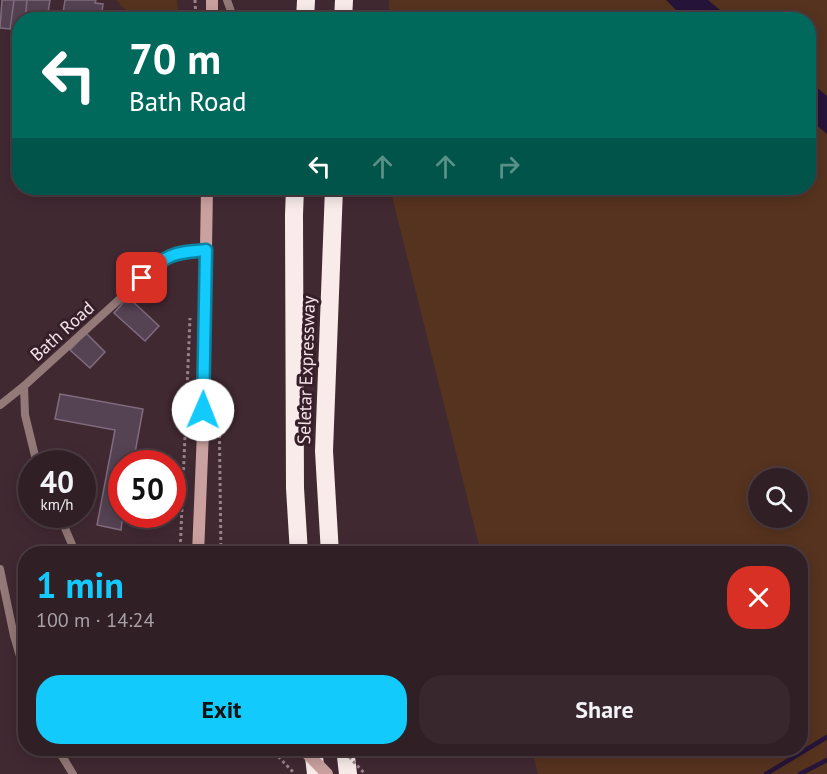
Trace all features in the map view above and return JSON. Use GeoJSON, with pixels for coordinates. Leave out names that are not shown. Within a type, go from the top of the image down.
{"type":"FeatureCollection","features":[{"type":"Feature","properties":{"kind":"highway","name":"Seletar Expressway"},"geometry":{"type":"LineString","coordinates":[[295,195],[295,488],[299,546]]}},
{"type":"Feature","properties":{"kind":"highway","name":"Seletar Expressway"},"geometry":{"type":"LineString","coordinates":[[330,546],[324,451],[333,195]]}},
{"type":"Feature","properties":{"kind":"highway"},"geometry":{"type":"LineString","coordinates":[[314,756],[316,774]]}},
{"type":"Feature","properties":{"kind":"highway"},"geometry":{"type":"LineString","coordinates":[[345,756],[348,774]]}},
{"type":"Feature","properties":{"kind":"main road"},"geometry":{"type":"LineString","coordinates":[[198,546],[203,431],[207,195]]}},
{"type":"Feature","properties":{"kind":"main road"},"geometry":{"type":"LineString","coordinates":[[310,756],[327,774]]}},
{"type":"Feature","properties":{"kind":"lane","name":"Bath Road"},"geometry":{"type":"LineString","coordinates":[[0,405],[24,386],[167,256],[206,250]]}},
{"type":"Feature","properties":{"kind":"lane"},"geometry":{"type":"LineString","coordinates":[[24,386],[25,415],[34,450]]}},
{"type":"Feature","properties":{"kind":"lane"},"geometry":{"type":"LineString","coordinates":[[65,528],[73,546]]}},
{"type":"Feature","properties":{"kind":"lane"},"geometry":{"type":"LineString","coordinates":[[0,569],[18,649]]}},
{"type":"Feature","properties":{"kind":"lane"},"geometry":{"type":"LineString","coordinates":[[62,756],[73,774]]}},
{"type":"Feature","properties":{"kind":"path"},"geometry":{"type":"LineString","coordinates":[[180,546],[190,311]]}},
{"type":"Feature","properties":{"kind":"path"},"geometry":{"type":"LineString","coordinates":[[278,756],[296,774]]}},
{"type":"Feature","properties":{"kind":"path"},"geometry":{"type":"LineString","coordinates":[[350,756],[365,774]]}},
{"type":"Feature","properties":{"kind":"shaded area"},"geometry":{"type":"Polygon","coordinates":[[[116,0],[177,0],[178,12],[127,12],[116,0]]]}},
{"type":"Feature","properties":{"kind":"shaded area"},"geometry":{"type":"Polygon","coordinates":[[[389,0],[827,0],[827,774],[538,774],[534,756],[808,756],[808,546],[479,546],[392,195],[816,195],[816,12],[389,12],[389,0]]]}},
{"type":"Feature","properties":{"kind":"shaded area"},"geometry":{"type":"Polygon","coordinates":[[[666,0],[708,0],[723,12],[678,12],[666,0]]]}},
{"type":"Feature","properties":{"kind":"shaded area"},"geometry":{"type":"Polygon","coordinates":[[[816,87],[827,96],[827,134],[816,125],[816,87]]]}},
{"type":"Feature","properties":{"kind":"building"},"geometry":{"type":"Polygon","coordinates":[[[2,0],[14,0],[10,29],[0,28],[2,0]]]}},
{"type":"Feature","properties":{"kind":"building"},"geometry":{"type":"Polygon","coordinates":[[[14,0],[27,0],[26,12],[12,12],[14,0]]]}},
{"type":"Feature","properties":{"kind":"building"},"geometry":{"type":"Polygon","coordinates":[[[27,0],[50,0],[48,12],[26,12],[27,0]]]}},
{"type":"Feature","properties":{"kind":"building"},"geometry":{"type":"Polygon","coordinates":[[[65,0],[96,0],[95,3],[103,4],[102,12],[63,12],[65,0]]]}},
{"type":"Feature","properties":{"kind":"building"},"geometry":{"type":"Polygon","coordinates":[[[128,297],[159,326],[145,341],[114,313],[128,297]]]}},
{"type":"Feature","properties":{"kind":"building"},"geometry":{"type":"Polygon","coordinates":[[[86,333],[105,352],[90,368],[70,350],[86,333]]]}},
{"type":"Feature","properties":{"kind":"building"},"geometry":{"type":"Polygon","coordinates":[[[60,394],[143,409],[136,450],[111,450],[115,430],[55,419],[60,394]]]}},
{"type":"Feature","properties":{"kind":"building"},"geometry":{"type":"Polygon","coordinates":[[[108,467],[108,527],[97,525],[108,467]]]}},
{"type":"Feature","properties":{"kind":"waterway"},"geometry":{"type":"LineString","coordinates":[[808,749],[827,737]]}},
{"type":"Feature","properties":{"kind":"waterway"},"geometry":{"type":"LineString","coordinates":[[766,774],[796,756]]}},
{"type":"Feature","properties":{"kind":"waterway"},"geometry":{"type":"LineString","coordinates":[[800,774],[827,760]]}},
{"type":"Feature","properties":{"kind":"route"},"geometry":{"type":"LineString","coordinates":[[142,278],[167,256],[206,250],[203,410]]}}]}
